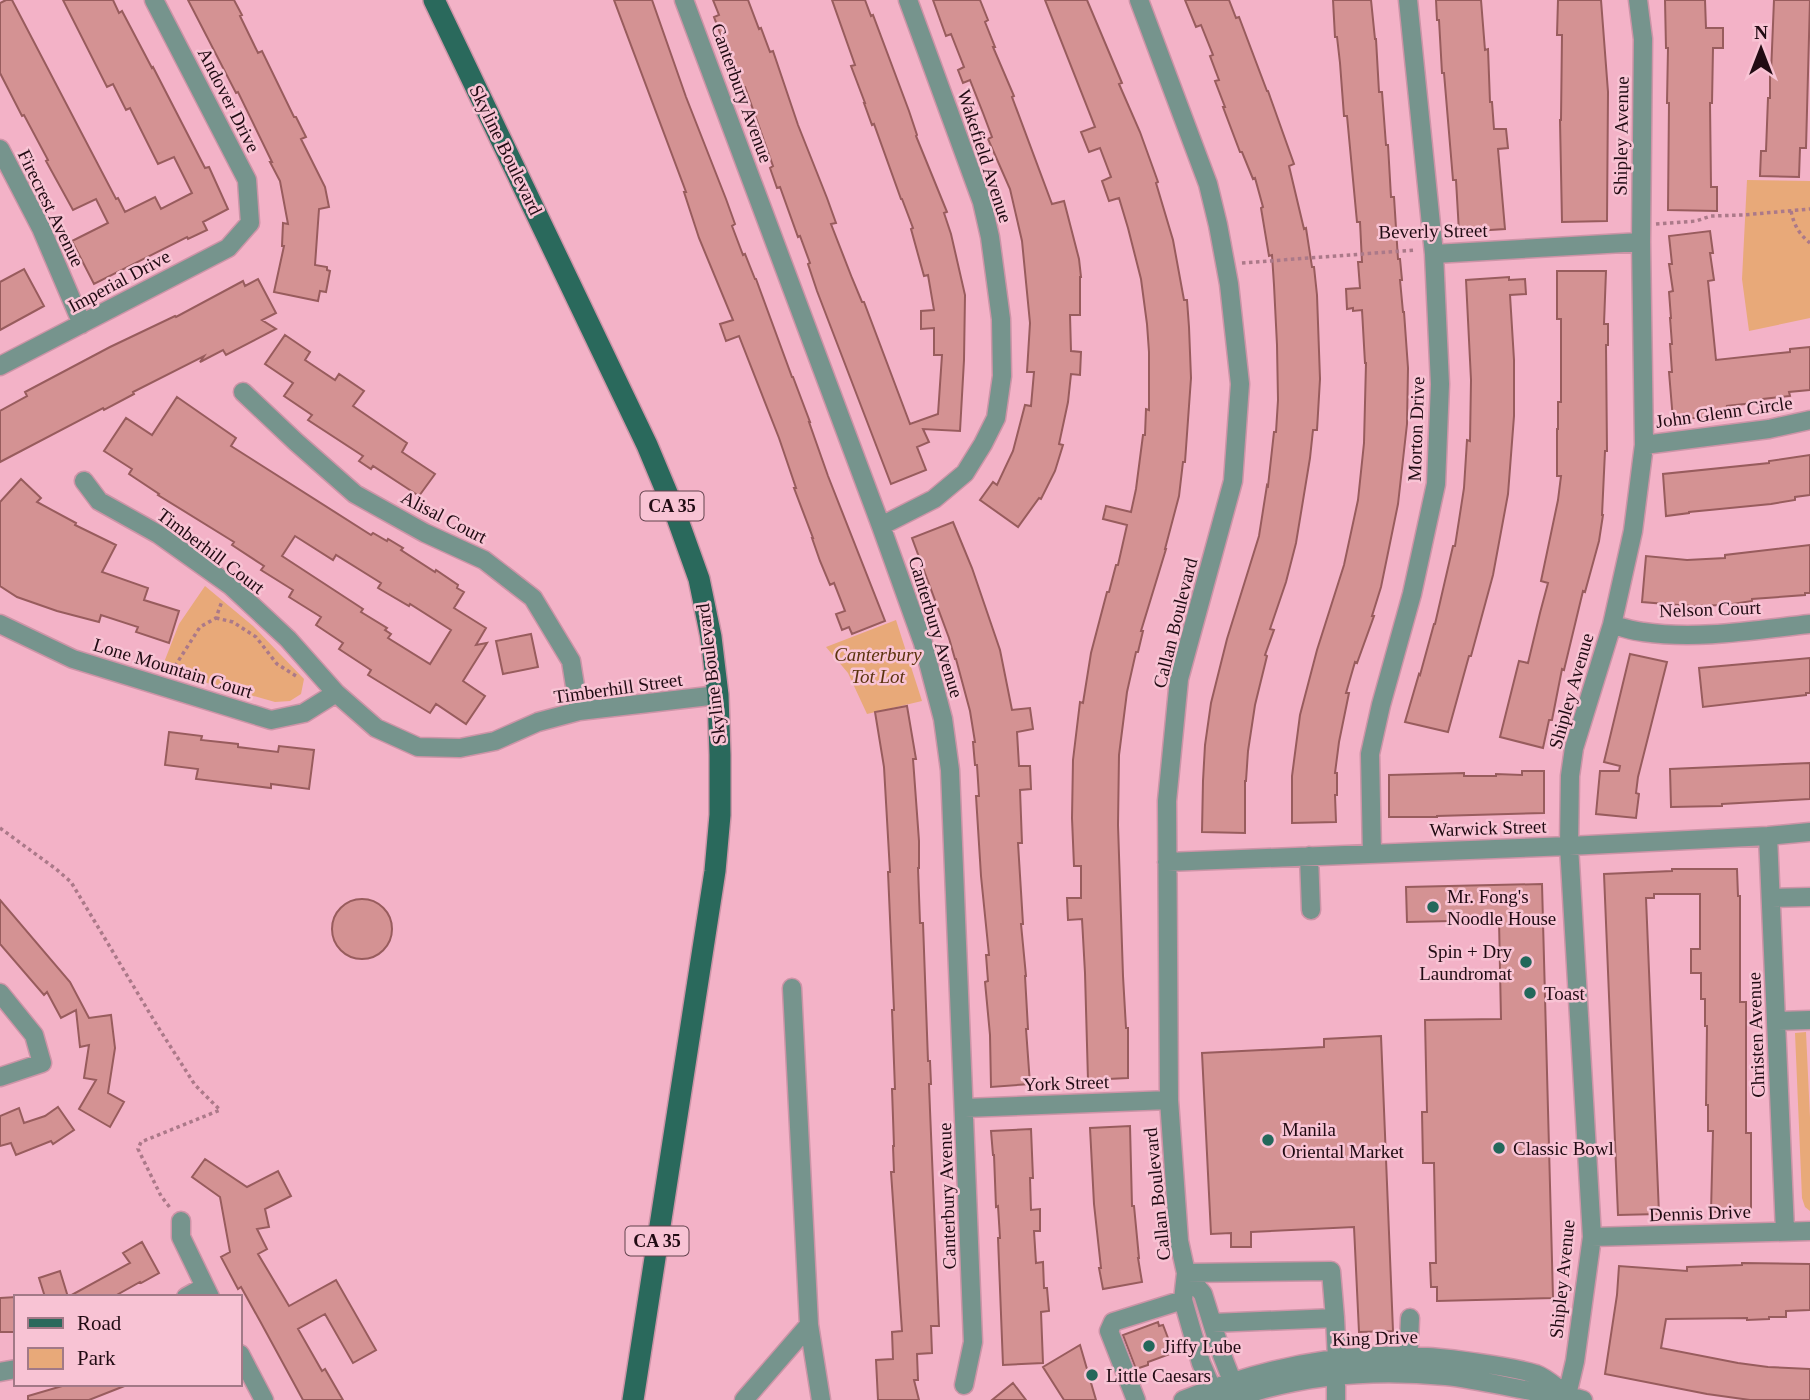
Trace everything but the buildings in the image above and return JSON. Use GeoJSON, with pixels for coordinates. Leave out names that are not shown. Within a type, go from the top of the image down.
{"type":"FeatureCollection","features":[{"type":"Feature","properties":{"kind":"main road","name":"Skyline Boulevard"},"geometry":{"type":"LineString","coordinates":[[434,0],[666,489],[699,579],[711,637],[718,695],[720,779],[715,871],[633,1400]]}},
{"type":"Feature","properties":{"kind":"street","name":"Andover Drive"},"geometry":{"type":"LineString","coordinates":[[154,0],[247,180],[250,223]]}},
{"type":"Feature","properties":{"kind":"street","name":"Canterbury Avenue"},"geometry":{"type":"LineString","coordinates":[[684,0],[881,526],[923,643],[943,719],[950,770],[973,1342],[964,1385]]}},
{"type":"Feature","properties":{"kind":"street","name":"Wakefield Avenue"},"geometry":{"type":"LineString","coordinates":[[881,526],[934,499],[965,473],[996,418],[1002,376],[1001,319],[990,237],[982,201],[908,0]]}},
{"type":"Feature","properties":{"kind":"street","name":"Callan Boulevard"},"geometry":{"type":"LineString","coordinates":[[1139,0],[1208,184],[1226,265],[1240,384],[1233,481],[1179,679],[1167,801],[1169,1100],[1179,1241],[1186,1273],[1183,1300],[1201,1363],[1214,1394]]}},
{"type":"Feature","properties":{"kind":"street","name":"Morton Drive"},"geometry":{"type":"LineString","coordinates":[[1373,854],[1370,754],[1412,594],[1436,484],[1440,384],[1434,254],[1408,0]]}},
{"type":"Feature","properties":{"kind":"street","name":"Shipley Avenue"},"geometry":{"type":"LineString","coordinates":[[1575,1397],[1575,1361],[1592,1237],[1569,846],[1570,776],[1574,748],[1612,625],[1633,531],[1644,445],[1641,233],[1643,39],[1638,0]]}},
{"type":"Feature","properties":{"kind":"street","name":"Firecrest Avenue"},"geometry":{"type":"LineString","coordinates":[[0,149],[41,228],[82,324]]}},
{"type":"Feature","properties":{"kind":"street","name":"Imperial Drive"},"geometry":{"type":"LineString","coordinates":[[0,366],[228,248],[250,223]]}},
{"type":"Feature","properties":{"kind":"street","name":"Beverly Street"},"geometry":{"type":"LineString","coordinates":[[1434,254],[1641,233]]}},
{"type":"Feature","properties":{"kind":"street","name":"Alisal Court"},"geometry":{"type":"LineString","coordinates":[[243,392],[355,494],[425,533],[484,560],[533,598],[571,661],[579,711]]}},
{"type":"Feature","properties":{"kind":"street","name":"John Glenn Circle"},"geometry":{"type":"LineString","coordinates":[[1644,445],[1769,429],[1810,420]]}},
{"type":"Feature","properties":{"kind":"street","name":"Timberhill Court"},"geometry":{"type":"LineString","coordinates":[[84,481],[99,500],[158,534],[230,586],[288,639],[336,693]]}},
{"type":"Feature","properties":{"kind":"street","name":"Lone Mountain Court"},"geometry":{"type":"LineString","coordinates":[[0,624],[73,659],[271,720],[304,713],[336,693]]}},
{"type":"Feature","properties":{"kind":"street","name":"Nelson Court"},"geometry":{"type":"LineString","coordinates":[[1612,625],[1643,632],[1685,635],[1810,624]]}},
{"type":"Feature","properties":{"kind":"street","name":"Timberhill Street"},"geometry":{"type":"LineString","coordinates":[[336,693],[376,728],[418,747],[460,748],[495,741],[538,722],[579,711],[718,695]]}},
{"type":"Feature","properties":{"kind":"street","name":"Warwick Street"},"geometry":{"type":"LineString","coordinates":[[1167,862],[1569,846],[1810,832]]}},
{"type":"Feature","properties":{"kind":"street","name":"Christen Avenue"},"geometry":{"type":"LineString","coordinates":[[1768,836],[1785,1231]]}},
{"type":"Feature","properties":{"kind":"street"},"geometry":{"type":"LineString","coordinates":[[1309,856],[1311,910]]}},
{"type":"Feature","properties":{"kind":"street"},"geometry":{"type":"LineString","coordinates":[[1772,898],[1810,897]]}},
{"type":"Feature","properties":{"kind":"street"},"geometry":{"type":"LineString","coordinates":[[792,988],[808,1325],[821,1400]]}},
{"type":"Feature","properties":{"kind":"street"},"geometry":{"type":"LineString","coordinates":[[0,993],[34,1035],[43,1063],[0,1077]]}},
{"type":"Feature","properties":{"kind":"street"},"geometry":{"type":"LineString","coordinates":[[1777,1021],[1810,1020]]}},
{"type":"Feature","properties":{"kind":"street","name":"York Street"},"geometry":{"type":"LineString","coordinates":[[965,1108],[1169,1100]]}},
{"type":"Feature","properties":{"kind":"street"},"geometry":{"type":"LineString","coordinates":[[181,1222],[181,1237],[207,1292]]}},
{"type":"Feature","properties":{"kind":"street","name":"Dennis Drive"},"geometry":{"type":"LineString","coordinates":[[1592,1237],[1810,1231]]}},
{"type":"Feature","properties":{"kind":"street"},"geometry":{"type":"LineString","coordinates":[[1186,1273],[1331,1271],[1335,1318],[1336,1400]]}},
{"type":"Feature","properties":{"kind":"street","name":"Callan Boulevard"},"geometry":{"type":"LineString","coordinates":[[1186,1273],[1203,1294],[1235,1394]]}},
{"type":"Feature","properties":{"kind":"street"},"geometry":{"type":"LineString","coordinates":[[1136,1400],[1109,1331],[1113,1322],[1183,1300]]}},
{"type":"Feature","properties":{"kind":"street"},"geometry":{"type":"LineString","coordinates":[[1212,1323],[1335,1318]]}},
{"type":"Feature","properties":{"kind":"street"},"geometry":{"type":"LineString","coordinates":[[1408,1364],[1410,1318]]}},
{"type":"Feature","properties":{"kind":"street"},"geometry":{"type":"LineString","coordinates":[[744,1400],[808,1325]]}},
{"type":"Feature","properties":{"kind":"street"},"geometry":{"type":"LineString","coordinates":[[242,1358],[264,1400]]}},
{"type":"Feature","properties":{"kind":"street","name":"King Drive"},"geometry":{"type":"LineString","coordinates":[[1183,1400],[1270,1388],[1336,1368],[1372,1373],[1408,1364],[1448,1376],[1575,1397]]}},
{"type":"Feature","properties":{"kind":"path"},"geometry":{"type":"LineString","coordinates":[[1641,233],[1711,216],[1810,209]]}},
{"type":"Feature","properties":{"kind":"path"},"geometry":{"type":"LineString","coordinates":[[1791,211],[1797,230],[1810,243]]}},
{"type":"Feature","properties":{"kind":"path","name":"Beverly Street"},"geometry":{"type":"LineString","coordinates":[[1226,265],[1419,250],[1434,254]]}},
{"type":"Feature","properties":{"kind":"path"},"geometry":{"type":"LineString","coordinates":[[169,689],[175,666],[200,627],[216,618],[230,586]]}},
{"type":"Feature","properties":{"kind":"path"},"geometry":{"type":"LineString","coordinates":[[216,618],[233,622],[256,637],[277,664],[301,679]]}},
{"type":"Feature","properties":{"kind":"path"},"geometry":{"type":"LineString","coordinates":[[0,828],[71,882],[195,1085],[220,1111],[141,1142],[138,1149],[161,1196],[181,1222]]}},
{"type":"Feature","properties":{"kind":"green space"},"geometry":{"type":"Polygon","coordinates":[[[1747,180],[1810,181],[1810,318],[1749,331],[1742,279],[1747,180]]]}},
{"type":"Feature","properties":{"kind":"green space"},"geometry":{"type":"Polygon","coordinates":[[[205,586],[253,626],[304,679],[301,694],[290,701],[275,702],[161,670],[179,624],[205,586]]]}},
{"type":"Feature","properties":{"kind":"green space","name":"Canterbury Tot Lot"},"geometry":{"type":"Polygon","coordinates":[[[896,620],[922,701],[867,714],[848,673],[826,647],[896,620]]]}},
{"type":"Feature","properties":{"kind":"green space"},"geometry":{"type":"Polygon","coordinates":[[[1806,1032],[1810,1211],[1805,1207],[1802,1198],[1795,1033],[1806,1032]]]}},
{"type":"Feature","properties":{"kind":"place","name":"Mr. Fong's Noodle House"},"geometry":{"type":"Point","coordinates":[1433,907]}},
{"type":"Feature","properties":{"kind":"place","name":"Spin + Dry Laundromat"},"geometry":{"type":"Point","coordinates":[1526,962]}},
{"type":"Feature","properties":{"kind":"place","name":"Toast"},"geometry":{"type":"Point","coordinates":[1530,993]}},
{"type":"Feature","properties":{"kind":"place","name":"Manila Oriental Market"},"geometry":{"type":"Point","coordinates":[1268,1140]}},
{"type":"Feature","properties":{"kind":"place","name":"Classic Bowl"},"geometry":{"type":"Point","coordinates":[1499,1148]}},
{"type":"Feature","properties":{"kind":"place","name":"Jiffy Lube"},"geometry":{"type":"Point","coordinates":[1149,1346]}},
{"type":"Feature","properties":{"kind":"place","name":"Little Caesars"},"geometry":{"type":"Point","coordinates":[1092,1375]}}]}
